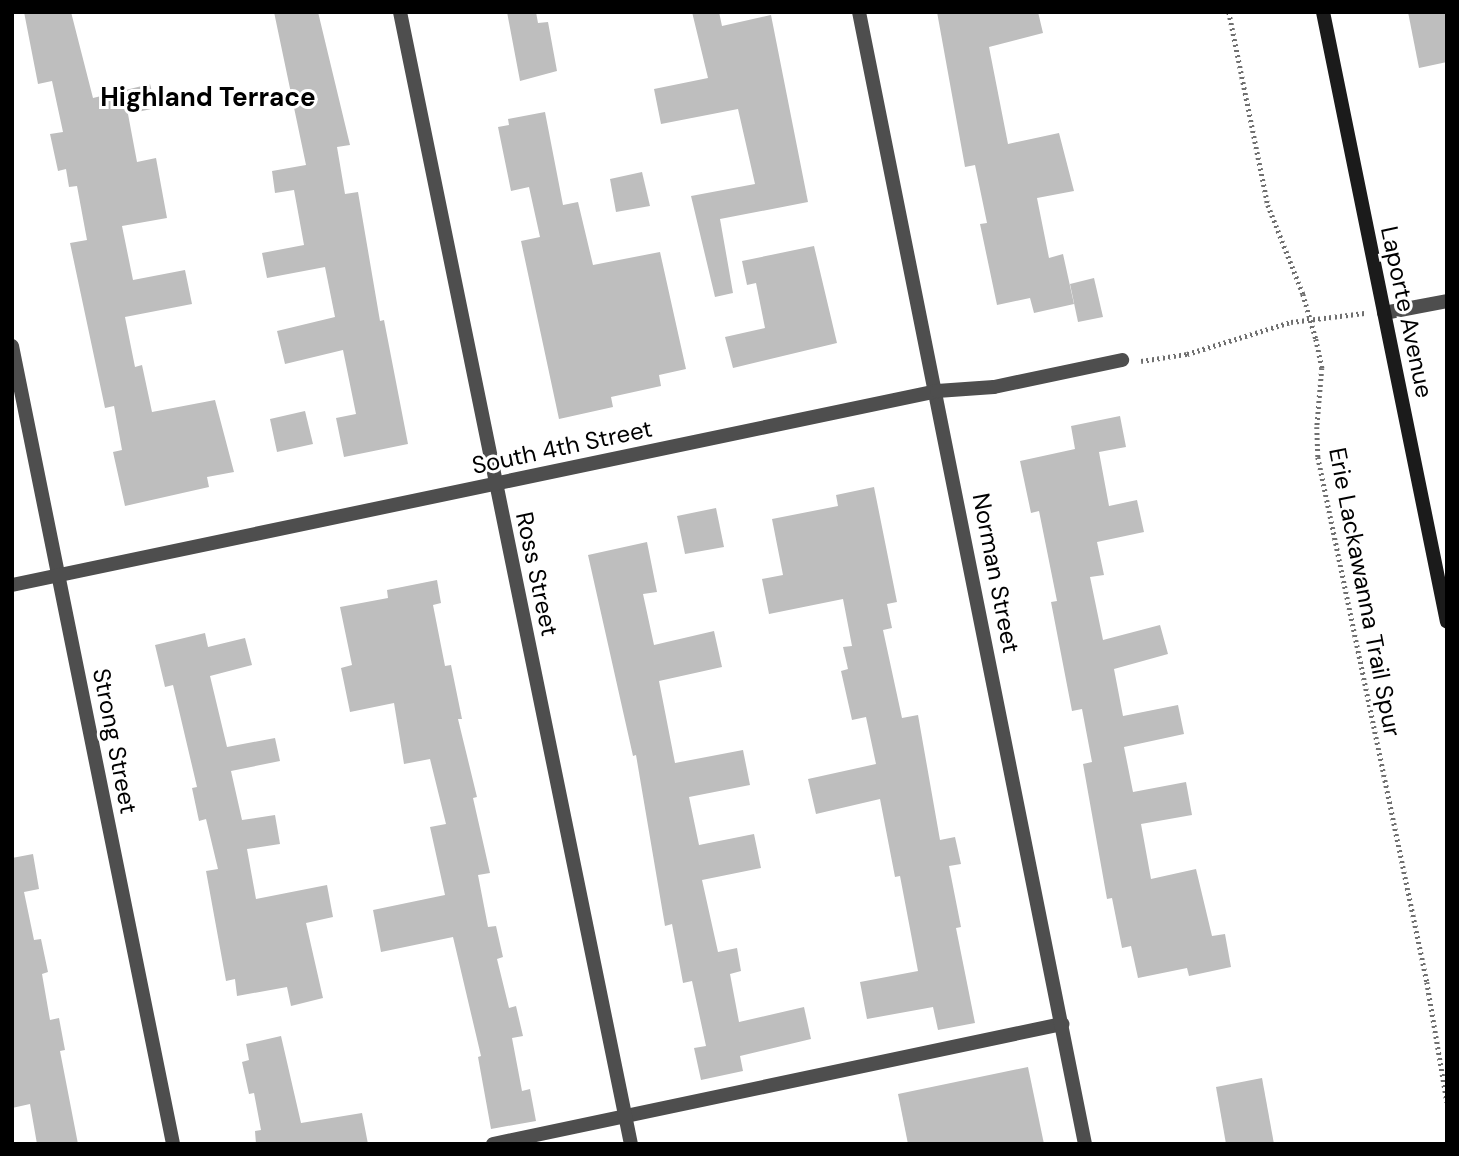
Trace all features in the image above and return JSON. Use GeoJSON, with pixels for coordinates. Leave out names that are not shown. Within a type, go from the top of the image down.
{"type":"FeatureCollection","features":[{"type":"Feature","properties":{"kind":"street","name":"Ross Street"},"geometry":{"type":"LineString","coordinates":[[400,12],[631,1144]]}},
{"type":"Feature","properties":{"kind":"street","name":"Norman Street"},"geometry":{"type":"LineString","coordinates":[[859,12],[937,391],[1085,1144]]}},
{"type":"Feature","properties":{"kind":"street","name":"Laporte Avenue"},"geometry":{"type":"LineString","coordinates":[[1323,12],[1447,622]]}},
{"type":"Feature","properties":{"kind":"street"},"geometry":{"type":"LineString","coordinates":[[1384,313],[1447,301]]}},
{"type":"Feature","properties":{"kind":"street","name":"Strong Street"},"geometry":{"type":"LineString","coordinates":[[12,346],[173,1144]]}},
{"type":"Feature","properties":{"kind":"street","name":"South 4th Street"},"geometry":{"type":"LineString","coordinates":[[12,585],[937,391],[993,387],[1122,360]]}},
{"type":"Feature","properties":{"kind":"street"},"geometry":{"type":"LineString","coordinates":[[493,1144],[1062,1024]]}},
{"type":"Feature","properties":{"kind":"path","name":"Erie Lackawanna Trail Spur"},"geometry":{"type":"LineString","coordinates":[[1229,12],[1268,205],[1310,318],[1322,368],[1317,427],[1318,457],[1427,982],[1447,1102]]}},
{"type":"Feature","properties":{"kind":"path"},"geometry":{"type":"LineString","coordinates":[[1122,360],[1169,358],[1310,318],[1384,313]]}},
{"type":"Feature","properties":{"kind":"building"},"geometry":{"type":"Polygon","coordinates":[[[24,12],[71,12],[93,98],[150,84],[156,108],[128,114],[137,162],[156,158],[167,218],[122,226],[133,280],[185,270],[192,304],[125,317],[135,367],[142,365],[152,412],[215,400],[234,472],[207,477],[209,487],[125,506],[113,452],[122,450],[114,406],[105,408],[70,243],[87,240],[77,186],[69,187],[66,169],[58,171],[50,134],[63,132],[52,81],[38,84],[24,12]]]}},
{"type":"Feature","properties":{"kind":"building"},"geometry":{"type":"Polygon","coordinates":[[[274,12],[318,12],[350,145],[337,147],[345,194],[358,192],[380,321],[384,320],[408,444],[344,457],[336,418],[356,414],[343,350],[285,364],[277,331],[335,317],[325,267],[267,278],[262,253],[304,245],[294,190],[275,193],[272,171],[306,165],[274,12]]]}},
{"type":"Feature","properties":{"kind":"building"},"geometry":{"type":"Polygon","coordinates":[[[507,12],[536,12],[538,23],[548,22],[557,71],[520,81],[507,12]]]}},
{"type":"Feature","properties":{"kind":"building"},"geometry":{"type":"Polygon","coordinates":[[[692,12],[719,12],[722,26],[771,15],[808,202],[720,219],[733,293],[715,297],[691,196],[755,184],[738,109],[661,124],[654,89],[708,78],[692,12]]]}},
{"type":"Feature","properties":{"kind":"building"},"geometry":{"type":"Polygon","coordinates":[[[937,12],[1038,12],[1043,33],[989,47],[1008,144],[1059,133],[1074,191],[1037,198],[1049,258],[1063,254],[1074,304],[1034,313],[1030,298],[997,305],[980,224],[987,223],[975,165],[965,167],[937,12]]]}},
{"type":"Feature","properties":{"kind":"building"},"geometry":{"type":"Polygon","coordinates":[[[1408,12],[1447,12],[1447,62],[1419,68],[1408,12]]]}},
{"type":"Feature","properties":{"kind":"building"},"geometry":{"type":"Polygon","coordinates":[[[545,112],[563,205],[578,202],[593,265],[660,252],[686,369],[659,375],[661,386],[611,397],[613,407],[559,419],[521,241],[540,237],[529,187],[511,191],[498,127],[509,125],[508,119],[545,112]]]}},
{"type":"Feature","properties":{"kind":"building"},"geometry":{"type":"Polygon","coordinates":[[[642,172],[650,206],[616,212],[610,179],[642,172]]]}},
{"type":"Feature","properties":{"kind":"building"},"geometry":{"type":"Polygon","coordinates":[[[814,246],[837,343],[733,368],[725,337],[765,328],[756,283],[747,285],[742,261],[814,246]]]}},
{"type":"Feature","properties":{"kind":"building"},"geometry":{"type":"Polygon","coordinates":[[[1094,278],[1103,317],[1078,322],[1070,284],[1094,278]]]}},
{"type":"Feature","properties":{"kind":"building"},"geometry":{"type":"Polygon","coordinates":[[[305,411],[313,444],[277,452],[270,419],[305,411]]]}},
{"type":"Feature","properties":{"kind":"building"},"geometry":{"type":"Polygon","coordinates":[[[1120,416],[1126,447],[1099,452],[1109,506],[1137,500],[1144,532],[1097,542],[1104,575],[1090,577],[1103,640],[1160,625],[1168,654],[1114,669],[1123,716],[1178,705],[1184,734],[1124,747],[1133,792],[1186,782],[1192,815],[1141,824],[1151,879],[1196,869],[1212,936],[1225,934],[1231,967],[1189,976],[1187,968],[1138,978],[1131,946],[1122,948],[1112,898],[1107,899],[1083,764],[1092,762],[1082,709],[1072,711],[1051,602],[1057,601],[1039,511],[1031,513],[1020,461],[1075,449],[1071,426],[1120,416]]]}},
{"type":"Feature","properties":{"kind":"building"},"geometry":{"type":"Polygon","coordinates":[[[874,487],[897,602],[887,604],[892,628],[883,630],[902,718],[918,715],[940,840],[955,837],[961,864],[949,866],[961,927],[956,928],[975,1023],[938,1030],[933,1007],[867,1019],[860,982],[918,971],[900,876],[895,877],[880,799],[816,814],[808,779],[876,764],[866,717],[852,720],[841,671],[848,669],[843,647],[852,646],[843,599],[769,614],[762,579],[783,575],[772,519],[838,506],[836,495],[874,487]]]}},
{"type":"Feature","properties":{"kind":"building"},"geometry":{"type":"Polygon","coordinates":[[[716,508],[724,547],[685,554],[677,516],[716,508]]]}},
{"type":"Feature","properties":{"kind":"building"},"geometry":{"type":"Polygon","coordinates":[[[647,542],[657,592],[643,594],[654,645],[714,631],[722,667],[659,681],[675,763],[743,750],[750,785],[689,797],[699,845],[754,834],[761,868],[702,880],[718,952],[737,948],[741,971],[730,974],[739,1022],[804,1007],[811,1039],[740,1056],[743,1071],[701,1080],[694,1048],[706,1046],[692,981],[683,983],[672,924],[665,926],[636,755],[633,756],[588,555],[647,542]]]}},
{"type":"Feature","properties":{"kind":"building"},"geometry":{"type":"Polygon","coordinates":[[[437,580],[441,603],[433,605],[445,666],[451,665],[462,719],[458,719],[477,797],[473,798],[490,873],[478,875],[488,927],[496,926],[503,957],[497,959],[509,1008],[516,1006],[523,1036],[512,1038],[522,1091],[530,1089],[536,1121],[491,1129],[478,1057],[481,1056],[453,937],[381,952],[373,910],[445,895],[430,827],[446,824],[430,759],[404,764],[394,703],[350,712],[341,668],[352,665],[340,607],[388,598],[387,590],[437,580]]]}},
{"type":"Feature","properties":{"kind":"building"},"geometry":{"type":"Polygon","coordinates":[[[205,633],[208,647],[245,638],[252,665],[210,676],[227,747],[275,738],[280,761],[231,771],[242,820],[275,815],[280,844],[247,849],[256,899],[327,885],[333,917],[306,923],[323,998],[291,1006],[287,987],[237,996],[235,979],[226,981],[206,871],[218,869],[206,819],[199,821],[192,788],[197,787],[173,685],[165,687],[155,645],[205,633]]]}},
{"type":"Feature","properties":{"kind":"building"},"geometry":{"type":"Polygon","coordinates":[[[33,854],[39,889],[24,892],[34,940],[41,939],[48,972],[42,974],[50,1020],[59,1018],[65,1050],[60,1051],[78,1144],[37,1144],[30,1104],[12,1108],[12,858],[33,854]]]}},
{"type":"Feature","properties":{"kind":"building"},"geometry":{"type":"Polygon","coordinates":[[[281,1036],[301,1123],[362,1113],[368,1144],[256,1144],[255,1131],[261,1130],[254,1093],[249,1094],[242,1062],[249,1060],[246,1044],[281,1036]]]}},
{"type":"Feature","properties":{"kind":"building"},"geometry":{"type":"Polygon","coordinates":[[[1028,1067],[1044,1144],[908,1144],[898,1094],[1028,1067]]]}},
{"type":"Feature","properties":{"kind":"building"},"geometry":{"type":"Polygon","coordinates":[[[1262,1078],[1274,1144],[1226,1144],[1216,1087],[1262,1078]]]}},
{"type":"Feature","properties":{"kind":"district","name":"Highland Terrace"},"geometry":{"type":"Point","coordinates":[208,98]}}]}
